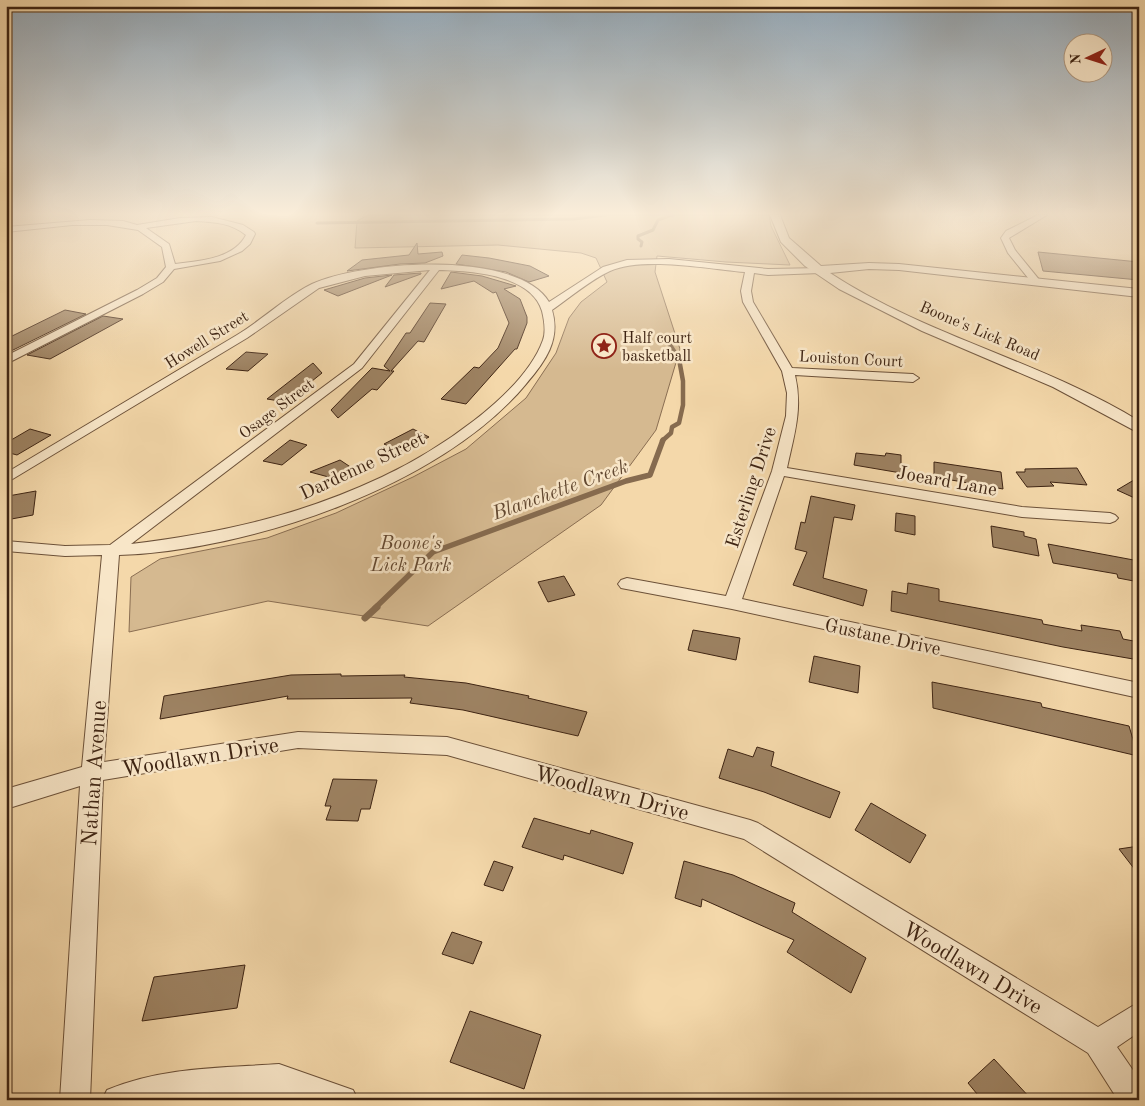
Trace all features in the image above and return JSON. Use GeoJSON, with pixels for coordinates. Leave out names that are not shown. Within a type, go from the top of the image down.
{"type":"FeatureCollection","features":[{"type":"Feature","properties":{"kind":"street"},"geometry":{"type":"LineString","coordinates":[[6,361],[140,292],[160,280],[171,267]]}},
{"type":"Feature","properties":{"kind":"street"},"geometry":{"type":"LineString","coordinates":[[437,267],[491,272],[535,291],[555,313],[577,288],[606,269],[616,267]]}},
{"type":"Feature","properties":{"kind":"street","name":"Howell Street"},"geometry":{"type":"LineString","coordinates":[[6,479],[250,332],[316,287],[366,272],[437,267]]}},
{"type":"Feature","properties":{"kind":"street","name":"Osage Street"},"geometry":{"type":"LineString","coordinates":[[111,551],[358,366],[437,267]]}},
{"type":"Feature","properties":{"kind":"street"},"geometry":{"type":"LineString","coordinates":[[711,267],[786,273],[869,267]]}},
{"type":"Feature","properties":{"kind":"street","name":"Boone's Lick Road"},"geometry":{"type":"LineString","coordinates":[[816,267],[845,289],[1031,371],[1077,393],[1139,428]]}},
{"type":"Feature","properties":{"kind":"street"},"geometry":{"type":"LineString","coordinates":[[884,267],[1139,293]]}},
{"type":"Feature","properties":{"kind":"street"},"geometry":{"type":"LineString","coordinates":[[1024,267],[1036,282]]}},
{"type":"Feature","properties":{"kind":"street","name":"Esterling Drive"},"geometry":{"type":"LineString","coordinates":[[732,603],[779,471],[792,416],[793,393],[788,371],[748,302],[746,291],[750,271]]}},
{"type":"Feature","properties":{"kind":"street"},"geometry":{"type":"LineString","coordinates":[[526,286],[553,290],[577,288]]}},
{"type":"Feature","properties":{"kind":"street","name":"Dardenne Street"},"geometry":{"type":"LineString","coordinates":[[111,551],[206,539],[293,519],[365,490],[426,461],[479,424],[518,389],[549,339],[549,330],[555,313]]}},
{"type":"Feature","properties":{"kind":"street","name":"Louiston Court"},"geometry":{"type":"LineString","coordinates":[[788,371],[913,378]]}},
{"type":"Feature","properties":{"kind":"street","name":"Joeard Lane"},"geometry":{"type":"LineString","coordinates":[[779,471],[1022,512],[1110,518]]}},
{"type":"Feature","properties":{"kind":"street"},"geometry":{"type":"LineString","coordinates":[[6,546],[60,551],[111,551]]}},
{"type":"Feature","properties":{"kind":"street","name":"Nathan Avenue"},"geometry":{"type":"LineString","coordinates":[[75,1100],[92,773],[111,551]]}},
{"type":"Feature","properties":{"kind":"street","name":"Gustane Drive"},"geometry":{"type":"LineString","coordinates":[[627,584],[732,603],[1139,691]]}},
{"type":"Feature","properties":{"kind":"street","name":"Woodlawn Drive"},"geometry":{"type":"LineString","coordinates":[[6,799],[92,773],[298,740],[447,746],[750,830],[1098,1043],[1135,1100]]}},
{"type":"Feature","properties":{"kind":"street"},"geometry":{"type":"LineString","coordinates":[[1098,1043],[1139,1016]]}},
{"type":"Feature","properties":{"kind":"street"},"geometry":{"type":"LineString","coordinates":[[117,1100],[175,1085],[279,1079],[343,1100]]}},
{"type":"Feature","properties":{"kind":"green space","name":"Boone's Lick Park"},"geometry":{"type":"Polygon","coordinates":[[[600,267],[656,267],[655,272],[680,349],[656,430],[601,505],[428,626],[268,601],[129,632],[131,577],[160,559],[267,538],[336,513],[413,477],[466,449],[526,398],[556,353],[569,318],[581,302],[607,282],[600,267]]]}},
{"type":"Feature","properties":{"kind":"building"},"geometry":{"type":"Polygon","coordinates":[[[353,267],[380,267],[347,271],[353,267]]]}},
{"type":"Feature","properties":{"kind":"building"},"geometry":{"type":"Polygon","coordinates":[[[472,267],[531,267],[549,276],[529,282],[506,272],[472,267]]]}},
{"type":"Feature","properties":{"kind":"building"},"geometry":{"type":"Polygon","coordinates":[[[1042,267],[1139,267],[1139,280],[1043,271],[1042,267]]]}},
{"type":"Feature","properties":{"kind":"building"},"geometry":{"type":"Polygon","coordinates":[[[451,272],[482,276],[516,286],[504,289],[520,299],[527,317],[527,323],[517,349],[466,404],[441,399],[474,367],[479,368],[498,348],[509,323],[496,292],[493,293],[474,281],[441,289],[451,272]]]}},
{"type":"Feature","properties":{"kind":"building"},"geometry":{"type":"Polygon","coordinates":[[[421,274],[385,287],[394,275],[421,274]]]}},
{"type":"Feature","properties":{"kind":"building"},"geometry":{"type":"Polygon","coordinates":[[[392,275],[338,296],[324,290],[365,278],[392,275]]]}},
{"type":"Feature","properties":{"kind":"building"},"geometry":{"type":"Polygon","coordinates":[[[430,303],[446,304],[424,342],[418,341],[377,390],[372,389],[338,418],[331,410],[372,368],[390,371],[384,366],[406,333],[410,333],[430,303]]]}},
{"type":"Feature","properties":{"kind":"building"},"geometry":{"type":"Polygon","coordinates":[[[65,310],[86,314],[6,352],[6,339],[65,310]]]}},
{"type":"Feature","properties":{"kind":"building"},"geometry":{"type":"Polygon","coordinates":[[[103,316],[123,319],[50,359],[27,355],[103,316]]]}},
{"type":"Feature","properties":{"kind":"building"},"geometry":{"type":"Polygon","coordinates":[[[246,352],[268,354],[248,371],[226,369],[246,352]]]}},
{"type":"Feature","properties":{"kind":"building"},"geometry":{"type":"Polygon","coordinates":[[[313,363],[322,373],[286,402],[267,399],[313,363]]]}},
{"type":"Feature","properties":{"kind":"building"},"geometry":{"type":"Polygon","coordinates":[[[30,429],[51,435],[17,455],[6,452],[6,443],[30,429]]]}},
{"type":"Feature","properties":{"kind":"building"},"geometry":{"type":"Polygon","coordinates":[[[413,429],[429,437],[400,452],[384,444],[413,429]]]}},
{"type":"Feature","properties":{"kind":"building"},"geometry":{"type":"Polygon","coordinates":[[[290,440],[307,445],[282,465],[263,461],[290,440]]]}},
{"type":"Feature","properties":{"kind":"building"},"geometry":{"type":"Polygon","coordinates":[[[856,453],[885,456],[886,453],[901,455],[901,473],[854,465],[856,453]]]}},
{"type":"Feature","properties":{"kind":"building"},"geometry":{"type":"Polygon","coordinates":[[[340,460],[355,470],[336,479],[310,472],[340,460]]]}},
{"type":"Feature","properties":{"kind":"building"},"geometry":{"type":"Polygon","coordinates":[[[934,462],[1001,472],[1003,489],[934,477],[934,462]]]}},
{"type":"Feature","properties":{"kind":"building"},"geometry":{"type":"Polygon","coordinates":[[[1077,468],[1087,485],[1050,482],[1054,486],[1027,487],[1016,472],[1025,472],[1025,469],[1077,468]]]}},
{"type":"Feature","properties":{"kind":"building"},"geometry":{"type":"Polygon","coordinates":[[[1139,477],[1139,500],[1117,490],[1139,477]]]}},
{"type":"Feature","properties":{"kind":"building"},"geometry":{"type":"Polygon","coordinates":[[[36,491],[33,515],[6,520],[8,496],[36,491]]]}},
{"type":"Feature","properties":{"kind":"building"},"geometry":{"type":"Polygon","coordinates":[[[811,496],[855,505],[852,520],[834,517],[823,578],[867,590],[863,606],[793,585],[807,552],[795,549],[801,522],[805,523],[811,496]]]}},
{"type":"Feature","properties":{"kind":"building"},"geometry":{"type":"Polygon","coordinates":[[[896,513],[915,516],[915,535],[895,531],[896,513]]]}},
{"type":"Feature","properties":{"kind":"building"},"geometry":{"type":"Polygon","coordinates":[[[991,526],[1024,532],[1024,536],[1036,539],[1039,556],[993,547],[991,526]]]}},
{"type":"Feature","properties":{"kind":"building"},"geometry":{"type":"Polygon","coordinates":[[[1048,544],[1139,561],[1139,582],[1118,578],[1117,574],[1053,563],[1048,544]]]}},
{"type":"Feature","properties":{"kind":"building"},"geometry":{"type":"Polygon","coordinates":[[[564,576],[575,595],[548,602],[538,582],[564,576]]]}},
{"type":"Feature","properties":{"kind":"building"},"geometry":{"type":"Polygon","coordinates":[[[908,583],[939,589],[939,601],[1042,620],[1043,624],[1082,631],[1081,625],[1120,631],[1123,639],[1139,642],[1139,660],[1063,647],[891,611],[892,591],[907,594],[908,583]]]}},
{"type":"Feature","properties":{"kind":"building"},"geometry":{"type":"Polygon","coordinates":[[[693,630],[740,638],[736,660],[688,650],[693,630]]]}},
{"type":"Feature","properties":{"kind":"building"},"geometry":{"type":"Polygon","coordinates":[[[814,656],[860,666],[858,693],[809,682],[814,656]]]}},
{"type":"Feature","properties":{"kind":"building"},"geometry":{"type":"Polygon","coordinates":[[[341,674],[341,676],[405,675],[404,677],[466,683],[529,696],[528,698],[587,712],[578,736],[463,710],[410,703],[412,698],[287,699],[288,696],[160,719],[164,696],[291,675],[341,674]]]}},
{"type":"Feature","properties":{"kind":"building"},"geometry":{"type":"Polygon","coordinates":[[[932,682],[1041,703],[1042,707],[1129,726],[1138,756],[933,708],[932,682]]]}},
{"type":"Feature","properties":{"kind":"building"},"geometry":{"type":"Polygon","coordinates":[[[757,747],[774,752],[771,766],[840,792],[830,818],[764,792],[719,778],[728,749],[753,757],[757,747]]]}},
{"type":"Feature","properties":{"kind":"building"},"geometry":{"type":"Polygon","coordinates":[[[333,779],[377,780],[370,809],[361,809],[358,821],[326,820],[331,806],[325,806],[333,779]]]}},
{"type":"Feature","properties":{"kind":"building"},"geometry":{"type":"Polygon","coordinates":[[[871,803],[926,835],[910,863],[855,830],[871,803]]]}},
{"type":"Feature","properties":{"kind":"building"},"geometry":{"type":"Polygon","coordinates":[[[534,818],[590,834],[591,830],[633,843],[623,874],[564,855],[563,860],[522,847],[534,818]]]}},
{"type":"Feature","properties":{"kind":"building"},"geometry":{"type":"Polygon","coordinates":[[[1139,846],[1139,875],[1119,849],[1139,846]]]}},
{"type":"Feature","properties":{"kind":"building"},"geometry":{"type":"Polygon","coordinates":[[[494,861],[513,867],[503,891],[484,885],[494,861]]]}},
{"type":"Feature","properties":{"kind":"building"},"geometry":{"type":"Polygon","coordinates":[[[684,861],[733,875],[795,903],[792,912],[866,958],[851,993],[787,952],[794,940],[702,899],[701,907],[675,898],[684,861]]]}},
{"type":"Feature","properties":{"kind":"building"},"geometry":{"type":"Polygon","coordinates":[[[452,932],[482,942],[473,964],[442,954],[452,932]]]}},
{"type":"Feature","properties":{"kind":"building"},"geometry":{"type":"Polygon","coordinates":[[[245,965],[237,1008],[142,1021],[154,977],[245,965]]]}},
{"type":"Feature","properties":{"kind":"building"},"geometry":{"type":"Polygon","coordinates":[[[470,1011],[541,1035],[524,1089],[450,1062],[470,1011]]]}},
{"type":"Feature","properties":{"kind":"building"},"geometry":{"type":"Polygon","coordinates":[[[994,1059],[1032,1100],[982,1100],[968,1083],[994,1059]]]}},
{"type":"Feature","properties":{"kind":"waterway","name":"Blanchette Creek"},"geometry":{"type":"LineString","coordinates":[[663,440],[671,433],[672,427],[679,423],[683,405],[683,381],[679,359],[668,342]]}},
{"type":"Feature","properties":{"kind":"waterway","name":"Blanchette Creek"},"geometry":{"type":"LineString","coordinates":[[375,608],[433,552],[626,481],[650,475],[663,440]]}},
{"type":"Feature","properties":{"kind":"waterway","name":"Blanchette Creek"},"geometry":{"type":"LineString","coordinates":[[365,618],[377,607]]}},
{"type":"Feature","properties":{"kind":"place","name":"Half court basketball"},"geometry":{"type":"Point","coordinates":[604,346]}}]}
